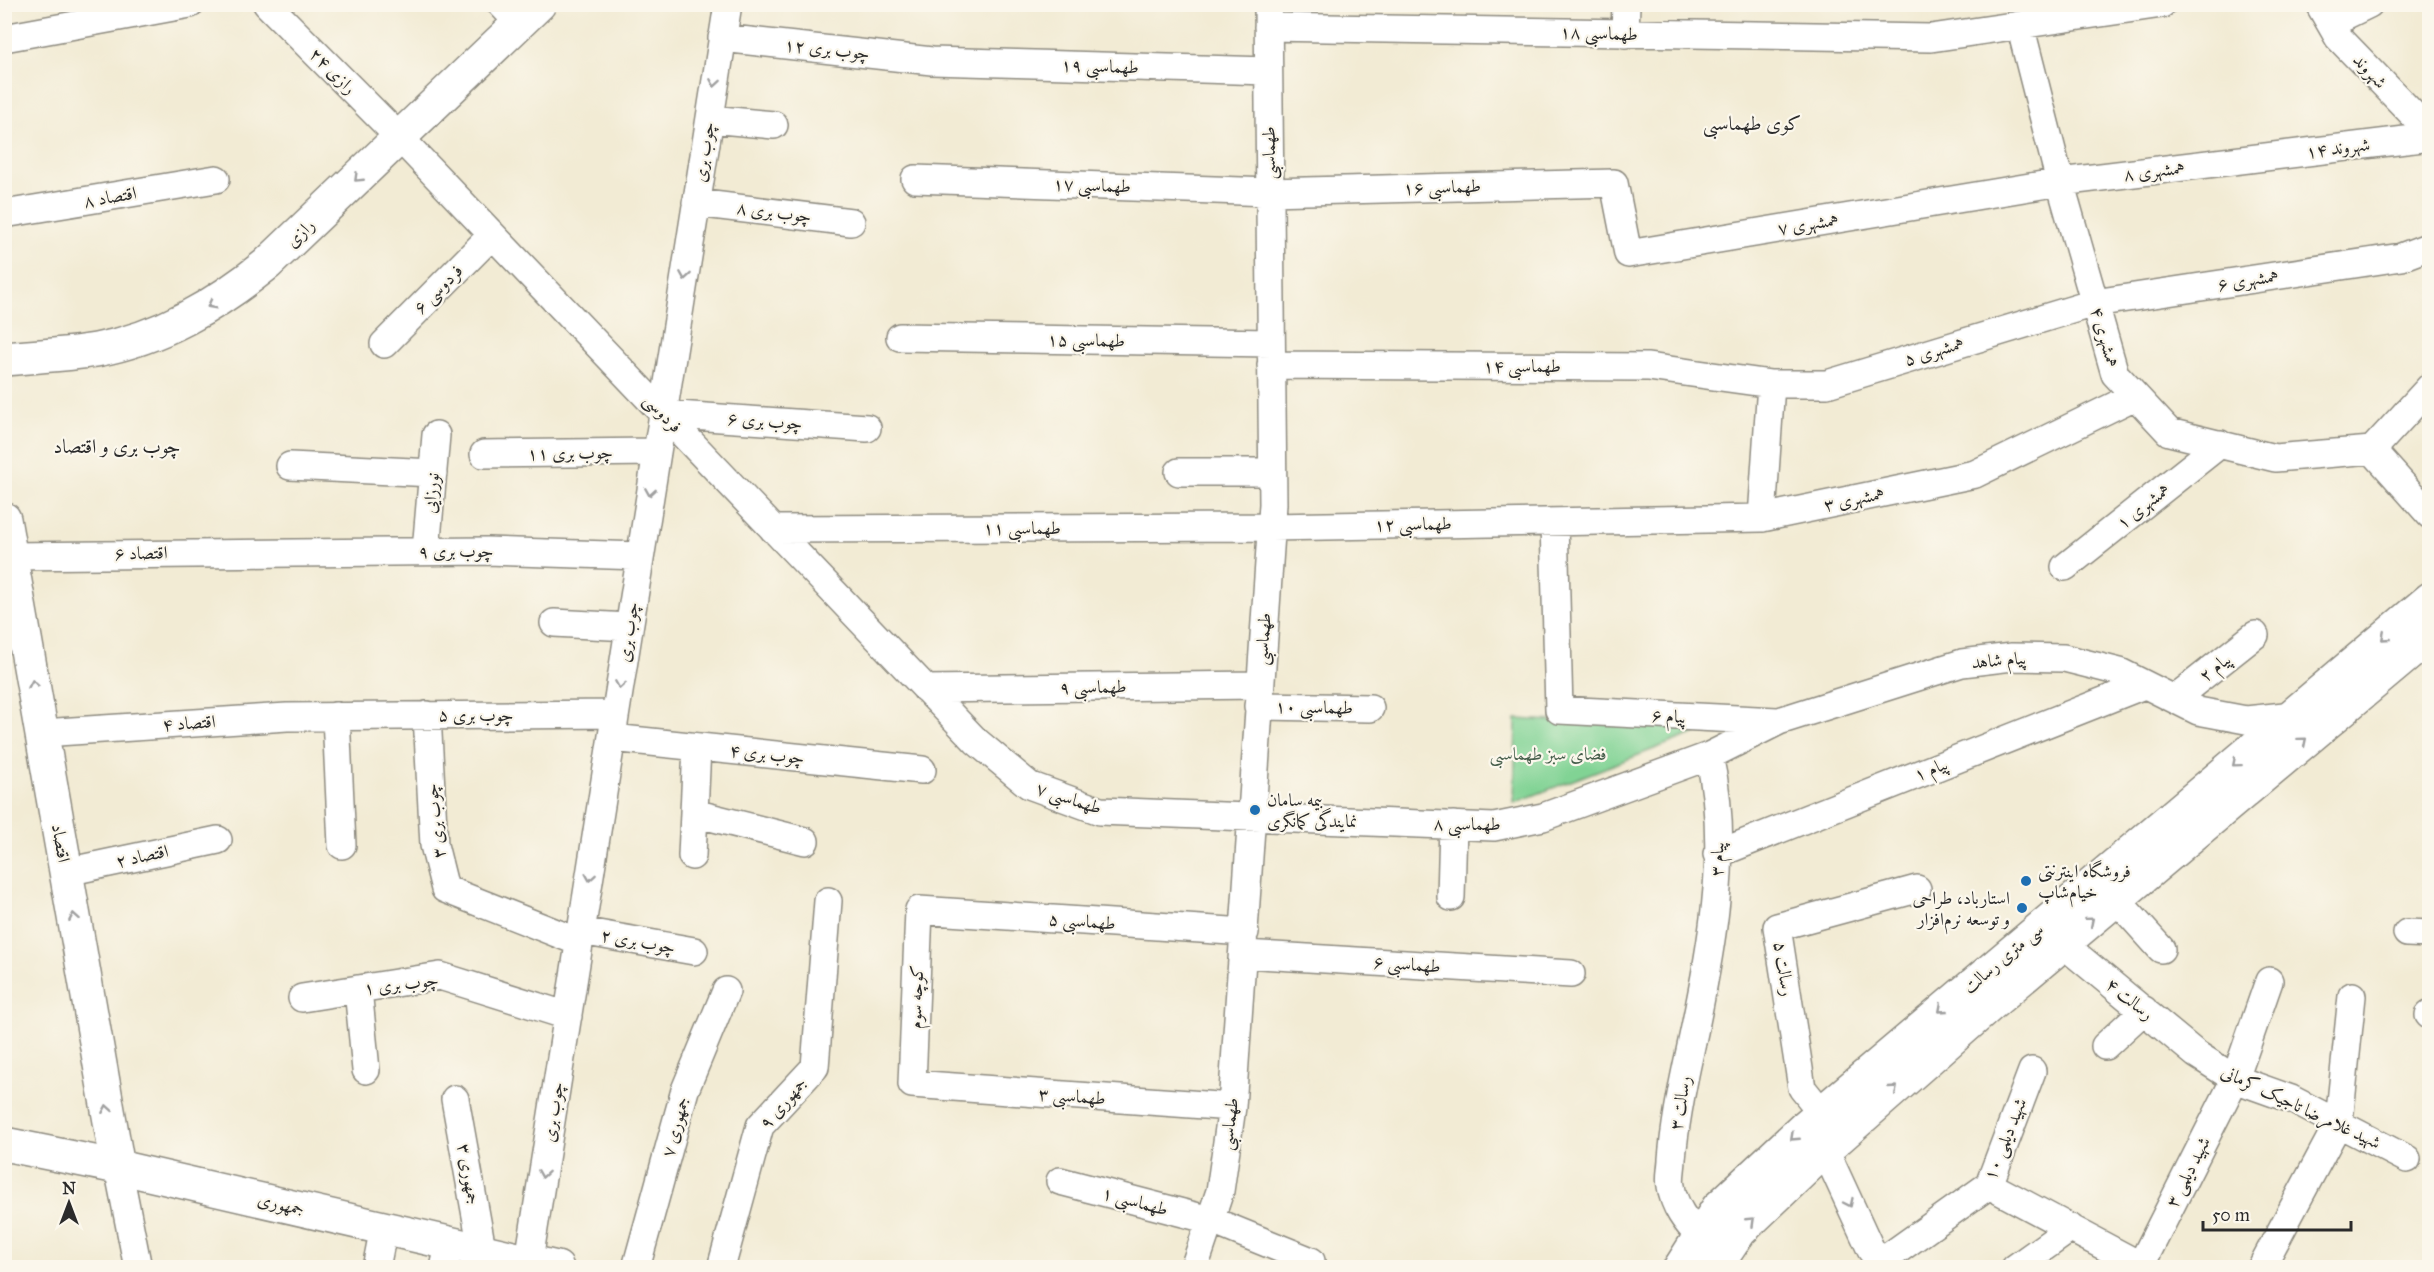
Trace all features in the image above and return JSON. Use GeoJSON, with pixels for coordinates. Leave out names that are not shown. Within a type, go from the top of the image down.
{"type":"FeatureCollection","features":[{"type":"Feature","properties":{"kind":"main road","name":"رازی"},"geometry":{"type":"LineString","coordinates":[[4,359],[97,350],[166,330],[225,298],[267,264],[400,138],[520,11]]}},
{"type":"Feature","properties":{"kind":"main road","name":"اقتصاد"},"geometry":{"type":"LineString","coordinates":[[4,519],[117,1167]]}},
{"type":"Feature","properties":{"kind":"main road","name":"سی متری رسالت"},"geometry":{"type":"LineString","coordinates":[[1715,1268],[1740,1231],[1825,1150],[1980,995],[2294,715],[2430,599]]}},
{"type":"Feature","properties":{"kind":"main road","name":"سی متری رسالت"},"geometry":{"type":"LineString","coordinates":[[1680,1268],[1718,1208],[1822,1113],[1980,995],[2062,944],[2430,636]]}},
{"type":"Feature","properties":{"kind":"main road","name":"جمهوری"},"geometry":{"type":"LineString","coordinates":[[4,1144],[384,1227],[447,1255],[515,1260]]}},
{"type":"Feature","properties":{"kind":"street"},"geometry":{"type":"LineString","coordinates":[[4,38],[190,4]]}},
{"type":"Feature","properties":{"kind":"street","name":"رازی ۲۴"},"geometry":{"type":"LineString","coordinates":[[267,4],[400,138]]}},
{"type":"Feature","properties":{"kind":"street","name":"چوب بری"},"geometry":{"type":"LineString","coordinates":[[515,1260],[568,1016],[728,4]]}},
{"type":"Feature","properties":{"kind":"street"},"geometry":{"type":"LineString","coordinates":[[1625,34],[1626,4]]}},
{"type":"Feature","properties":{"kind":"street","name":"۱۸ طهماسبی"},"geometry":{"type":"LineString","coordinates":[[1268,16],[1465,16],[1625,34],[1930,38],[2162,4]]}},
{"type":"Feature","properties":{"kind":"street"},"geometry":{"type":"LineString","coordinates":[[2324,14],[2369,4]]}},
{"type":"Feature","properties":{"kind":"street","name":"شهروند"},"geometry":{"type":"LineString","coordinates":[[2324,14],[2338,37],[2430,132]]}},
{"type":"Feature","properties":{"kind":"street","name":"طهماسبی"},"geometry":{"type":"LineString","coordinates":[[1194,1268],[1220,1191],[1232,1107],[1245,943],[1250,817],[1271,527],[1268,16]]}},
{"type":"Feature","properties":{"kind":"street","name":"همشهری ۴"},"geometry":{"type":"LineString","coordinates":[[2020,25],[2060,182],[2115,374],[2169,432],[2275,458],[2372,450]]}},
{"type":"Feature","properties":{"kind":"street","name":"۱۲ چوب بری"},"geometry":{"type":"LineString","coordinates":[[722,38],[932,61]]}},
{"type":"Feature","properties":{"kind":"street","name":"۱۹ طهماسبی"},"geometry":{"type":"LineString","coordinates":[[932,61],[1268,71]]}},
{"type":"Feature","properties":{"kind":"street"},"geometry":{"type":"LineString","coordinates":[[710,119],[774,125]]}},
{"type":"Feature","properties":{"kind":"street","name":"شهروند ۱۴"},"geometry":{"type":"LineString","coordinates":[[2247,159],[2430,137]]}},
{"type":"Feature","properties":{"kind":"street","name":"فردوسی"},"geometry":{"type":"LineString","coordinates":[[400,138],[926,689]]}},
{"type":"Feature","properties":{"kind":"street","name":"۸ همشهری"},"geometry":{"type":"LineString","coordinates":[[2060,182],[2247,159]]}},
{"type":"Feature","properties":{"kind":"street","name":"۸ اقتصاد"},"geometry":{"type":"LineString","coordinates":[[4,214],[216,179]]}},
{"type":"Feature","properties":{"kind":"street","name":"۱۷ طهماسبی"},"geometry":{"type":"LineString","coordinates":[[915,179],[1269,192]]}},
{"type":"Feature","properties":{"kind":"street","name":"۷ همشهری"},"geometry":{"type":"LineString","coordinates":[[1614,183],[1628,254],[2060,182]]}},
{"type":"Feature","properties":{"kind":"street","name":"۱۶ طهماسبی"},"geometry":{"type":"LineString","coordinates":[[1269,192],[1614,183]]}},
{"type":"Feature","properties":{"kind":"street","name":"۸ چوب بری"},"geometry":{"type":"LineString","coordinates":[[696,203],[851,222]]}},
{"type":"Feature","properties":{"kind":"street","name":"فردوسی ۶"},"geometry":{"type":"LineString","coordinates":[[384,344],[492,235]]}},
{"type":"Feature","properties":{"kind":"street","name":"۶ همشهری"},"geometry":{"type":"LineString","coordinates":[[2094,303],[2401,257],[2430,246]]}},
{"type":"Feature","properties":{"kind":"street","name":"۵ همشهری"},"geometry":{"type":"LineString","coordinates":[[1771,384],[1827,384],[2094,303]]}},
{"type":"Feature","properties":{"kind":"street","name":"۱۵ طهماسبی"},"geometry":{"type":"LineString","coordinates":[[900,337],[1271,354]]}},
{"type":"Feature","properties":{"kind":"street","name":"۱۴ طهماسبی"},"geometry":{"type":"LineString","coordinates":[[1271,354],[1648,367],[1771,384]]}},
{"type":"Feature","properties":{"kind":"street"},"geometry":{"type":"LineString","coordinates":[[1762,518],[1771,384]]}},
{"type":"Feature","properties":{"kind":"street"},"geometry":{"type":"LineString","coordinates":[[2430,387],[2372,450],[2430,515]]}},
{"type":"Feature","properties":{"kind":"street","name":"۳ همشهری"},"geometry":{"type":"LineString","coordinates":[[1554,522],[1762,518],[1975,474],[2135,396]]}},
{"type":"Feature","properties":{"kind":"street","name":"۶ چوب بری"},"geometry":{"type":"LineString","coordinates":[[663,414],[867,428]]}},
{"type":"Feature","properties":{"kind":"street","name":"نورزایی"},"geometry":{"type":"LineString","coordinates":[[426,551],[436,435]]}},
{"type":"Feature","properties":{"kind":"street","name":"۱ همشهری"},"geometry":{"type":"LineString","coordinates":[[2065,567],[2220,444]]}},
{"type":"Feature","properties":{"kind":"street","name":"۱۱ چوب بری"},"geometry":{"type":"LineString","coordinates":[[484,454],[657,452]]}},
{"type":"Feature","properties":{"kind":"street"},"geometry":{"type":"LineString","coordinates":[[290,466],[433,473]]}},
{"type":"Feature","properties":{"kind":"street"},"geometry":{"type":"LineString","coordinates":[[1179,472],[1272,472]]}},
{"type":"Feature","properties":{"kind":"street","name":"۱۲ طهماسبی"},"geometry":{"type":"LineString","coordinates":[[1271,527],[1554,522]]}},
{"type":"Feature","properties":{"kind":"street","name":"۶ پیام"},"geometry":{"type":"LineString","coordinates":[[1554,522],[1559,710],[1779,721]]}},
{"type":"Feature","properties":{"kind":"street","name":"۱۱ طهماسبی"},"geometry":{"type":"LineString","coordinates":[[773,529],[1271,527]]}},
{"type":"Feature","properties":{"kind":"street","name":"۹ چوب بری"},"geometry":{"type":"LineString","coordinates":[[271,551],[426,551],[640,556]]}},
{"type":"Feature","properties":{"kind":"street","name":"۶ اقتصاد"},"geometry":{"type":"LineString","coordinates":[[11,556],[271,551]]}},
{"type":"Feature","properties":{"kind":"street"},"geometry":{"type":"LineString","coordinates":[[554,623],[629,627]]}},
{"type":"Feature","properties":{"kind":"street","name":"۲ پیام"},"geometry":{"type":"LineString","coordinates":[[2174,699],[2255,635]]}},
{"type":"Feature","properties":{"kind":"street","name":"پیام شاهد"},"geometry":{"type":"LineString","coordinates":[[1709,756],[1779,721],[1962,663],[2012,657],[2064,658],[2120,672],[2198,711],[2246,720],[2294,715]]}},
{"type":"Feature","properties":{"kind":"street","name":"۱ پیام"},"geometry":{"type":"LineString","coordinates":[[1717,854],[2144,684]]}},
{"type":"Feature","properties":{"kind":"street","name":"۹ طهماسبی"},"geometry":{"type":"LineString","coordinates":[[926,689],[1259,695]]}},
{"type":"Feature","properties":{"kind":"street","name":"۷ طهماسبی"},"geometry":{"type":"LineString","coordinates":[[926,689],[976,741],[1029,785],[1100,811],[1250,817]]}},
{"type":"Feature","properties":{"kind":"street","name":"۱۰ طهماسبی"},"geometry":{"type":"LineString","coordinates":[[1259,695],[1370,708]]}},
{"type":"Feature","properties":{"kind":"street","name":"۵ چوب بری"},"geometry":{"type":"LineString","coordinates":[[336,716],[427,715],[613,726]]}},
{"type":"Feature","properties":{"kind":"street","name":"۳ چوب بری"},"geometry":{"type":"LineString","coordinates":[[427,715],[434,845],[445,889],[580,937]]}},
{"type":"Feature","properties":{"kind":"street"},"geometry":{"type":"LineString","coordinates":[[336,716],[342,845]]}},
{"type":"Feature","properties":{"kind":"street","name":"۴ اقتصاد"},"geometry":{"type":"LineString","coordinates":[[42,733],[336,716]]}},
{"type":"Feature","properties":{"kind":"street","name":"۴ چوب بری"},"geometry":{"type":"LineString","coordinates":[[613,726],[697,747],[922,770]]}},
{"type":"Feature","properties":{"kind":"street"},"geometry":{"type":"LineString","coordinates":[[692,856],[697,747]]}},
{"type":"Feature","properties":{"kind":"street","name":"۳ پیام"},"geometry":{"type":"LineString","coordinates":[[1709,756],[1716,786],[1717,854],[1710,962]]}},
{"type":"Feature","properties":{"kind":"street","name":"۸ طهماسبی"},"geometry":{"type":"LineString","coordinates":[[1250,817],[1494,827],[1543,817],[1709,756]]}},
{"type":"Feature","properties":{"kind":"street"},"geometry":{"type":"LineString","coordinates":[[694,813],[805,841]]}},
{"type":"Feature","properties":{"kind":"street"},"geometry":{"type":"LineString","coordinates":[[1451,897],[1453,825]]}},
{"type":"Feature","properties":{"kind":"street","name":"۲ اقتصاد"},"geometry":{"type":"LineString","coordinates":[[66,872],[218,840]]}},
{"type":"Feature","properties":{"kind":"street","name":"۵ رسالت"},"geometry":{"type":"LineString","coordinates":[[1822,1113],[1802,1088],[1777,927],[1917,889]]}},
{"type":"Feature","properties":{"kind":"street"},"geometry":{"type":"LineString","coordinates":[[2116,899],[2161,949]]}},
{"type":"Feature","properties":{"kind":"street","name":"۹ جمهوری"},"geometry":{"type":"LineString","coordinates":[[721,1268],[760,1126],[815,1067],[828,901]]}},
{"type":"Feature","properties":{"kind":"street","name":"۵ طهماسبی"},"geometry":{"type":"LineString","coordinates":[[919,910],[1245,943]]}},
{"type":"Feature","properties":{"kind":"street","name":"کوچه سوم"},"geometry":{"type":"LineString","coordinates":[[912,1084],[919,910]]}},
{"type":"Feature","properties":{"kind":"street","name":"۲ چوب بری"},"geometry":{"type":"LineString","coordinates":[[580,937],[694,951]]}},
{"type":"Feature","properties":{"kind":"street","name":"۶ طهماسبی"},"geometry":{"type":"LineString","coordinates":[[1245,943],[1570,975]]}},
{"type":"Feature","properties":{"kind":"street","name":"۴ رسالت"},"geometry":{"type":"LineString","coordinates":[[2062,944],[2196,1054]]}},
{"type":"Feature","properties":{"kind":"street","name":"۳ رسالت"},"geometry":{"type":"LineString","coordinates":[[1700,1237],[1682,1218],[1670,1185],[1676,1117],[1710,962]]}},
{"type":"Feature","properties":{"kind":"street","name":"۱ چوب بری"},"geometry":{"type":"LineString","coordinates":[[302,998],[440,976],[568,1016]]}},
{"type":"Feature","properties":{"kind":"street","name":"شهید دیلمی ۳"},"geometry":{"type":"LineString","coordinates":[[2143,1266],[2235,1079],[2269,981]]}},
{"type":"Feature","properties":{"kind":"street"},"geometry":{"type":"LineString","coordinates":[[358,989],[366,1070]]}},
{"type":"Feature","properties":{"kind":"street","name":"۷ جمهوری"},"geometry":{"type":"LineString","coordinates":[[636,1268],[685,1090],[726,991]]}},
{"type":"Feature","properties":{"kind":"street"},"geometry":{"type":"LineString","coordinates":[[2261,1268],[2339,1122],[2352,996]]}},
{"type":"Feature","properties":{"kind":"street"},"geometry":{"type":"LineString","coordinates":[[2105,1046],[2144,1010]]}},
{"type":"Feature","properties":{"kind":"street","name":"شهید غلامرضا تاجیک کرمانی"},"geometry":{"type":"LineString","coordinates":[[2196,1054],[2235,1079],[2291,1099],[2408,1159]]}},
{"type":"Feature","properties":{"kind":"street","name":"۱۰ شهید دیلمی"},"geometry":{"type":"LineString","coordinates":[[1883,1265],[1989,1185],[2032,1071]]}},
{"type":"Feature","properties":{"kind":"street","name":"۳ طهماسبی"},"geometry":{"type":"LineString","coordinates":[[912,1084],[1232,1107]]}},
{"type":"Feature","properties":{"kind":"street","name":"۳ جمهوری"},"geometry":{"type":"LineString","coordinates":[[455,1099],[515,1260]]}},
{"type":"Feature","properties":{"kind":"street"},"geometry":{"type":"LineString","coordinates":[[1825,1150],[1871,1250],[1883,1265]]}},
{"type":"Feature","properties":{"kind":"street"},"geometry":{"type":"LineString","coordinates":[[117,1167],[138,1268]]}},
{"type":"Feature","properties":{"kind":"street","name":"۱ طهماسبی"},"geometry":{"type":"LineString","coordinates":[[1060,1181],[1210,1220],[1311,1261]]}},
{"type":"Feature","properties":{"kind":"street"},"geometry":{"type":"LineString","coordinates":[[1989,1185],[2143,1266]]}},
{"type":"Feature","properties":{"kind":"street"},"geometry":{"type":"LineString","coordinates":[[376,1268],[384,1227]]}},
{"type":"Feature","properties":{"kind":"street"},"geometry":{"type":"LineString","coordinates":[[2015,1268],[2071,1228]]}},
{"type":"Feature","properties":{"kind":"green space","name":"فضای سبز طهماسبی"},"geometry":{"type":"Polygon","coordinates":[[[1516,719],[1706,729],[1514,803],[1516,719]]]}},
{"type":"Feature","properties":{"kind":"place","name":"بیمه سامان نمایندگی کمانگری"},"geometry":{"type":"Point","coordinates":[1255,810]}},
{"type":"Feature","properties":{"kind":"place","name":"فروشگاه اینترنتی خیام‌شاپ"},"geometry":{"type":"Point","coordinates":[2026,881]}},
{"type":"Feature","properties":{"kind":"place","name":"استارباد، طراحی و توسعه نرم‌افزار"},"geometry":{"type":"Point","coordinates":[2022,908]}},
{"type":"Feature","properties":{"kind":"district","name":"کوی طهماسبی"},"geometry":{"type":"Point","coordinates":[1752,123]}},
{"type":"Feature","properties":{"kind":"district","name":"چوب بری و اقتصاد"},"geometry":{"type":"Point","coordinates":[117,446]}}]}
